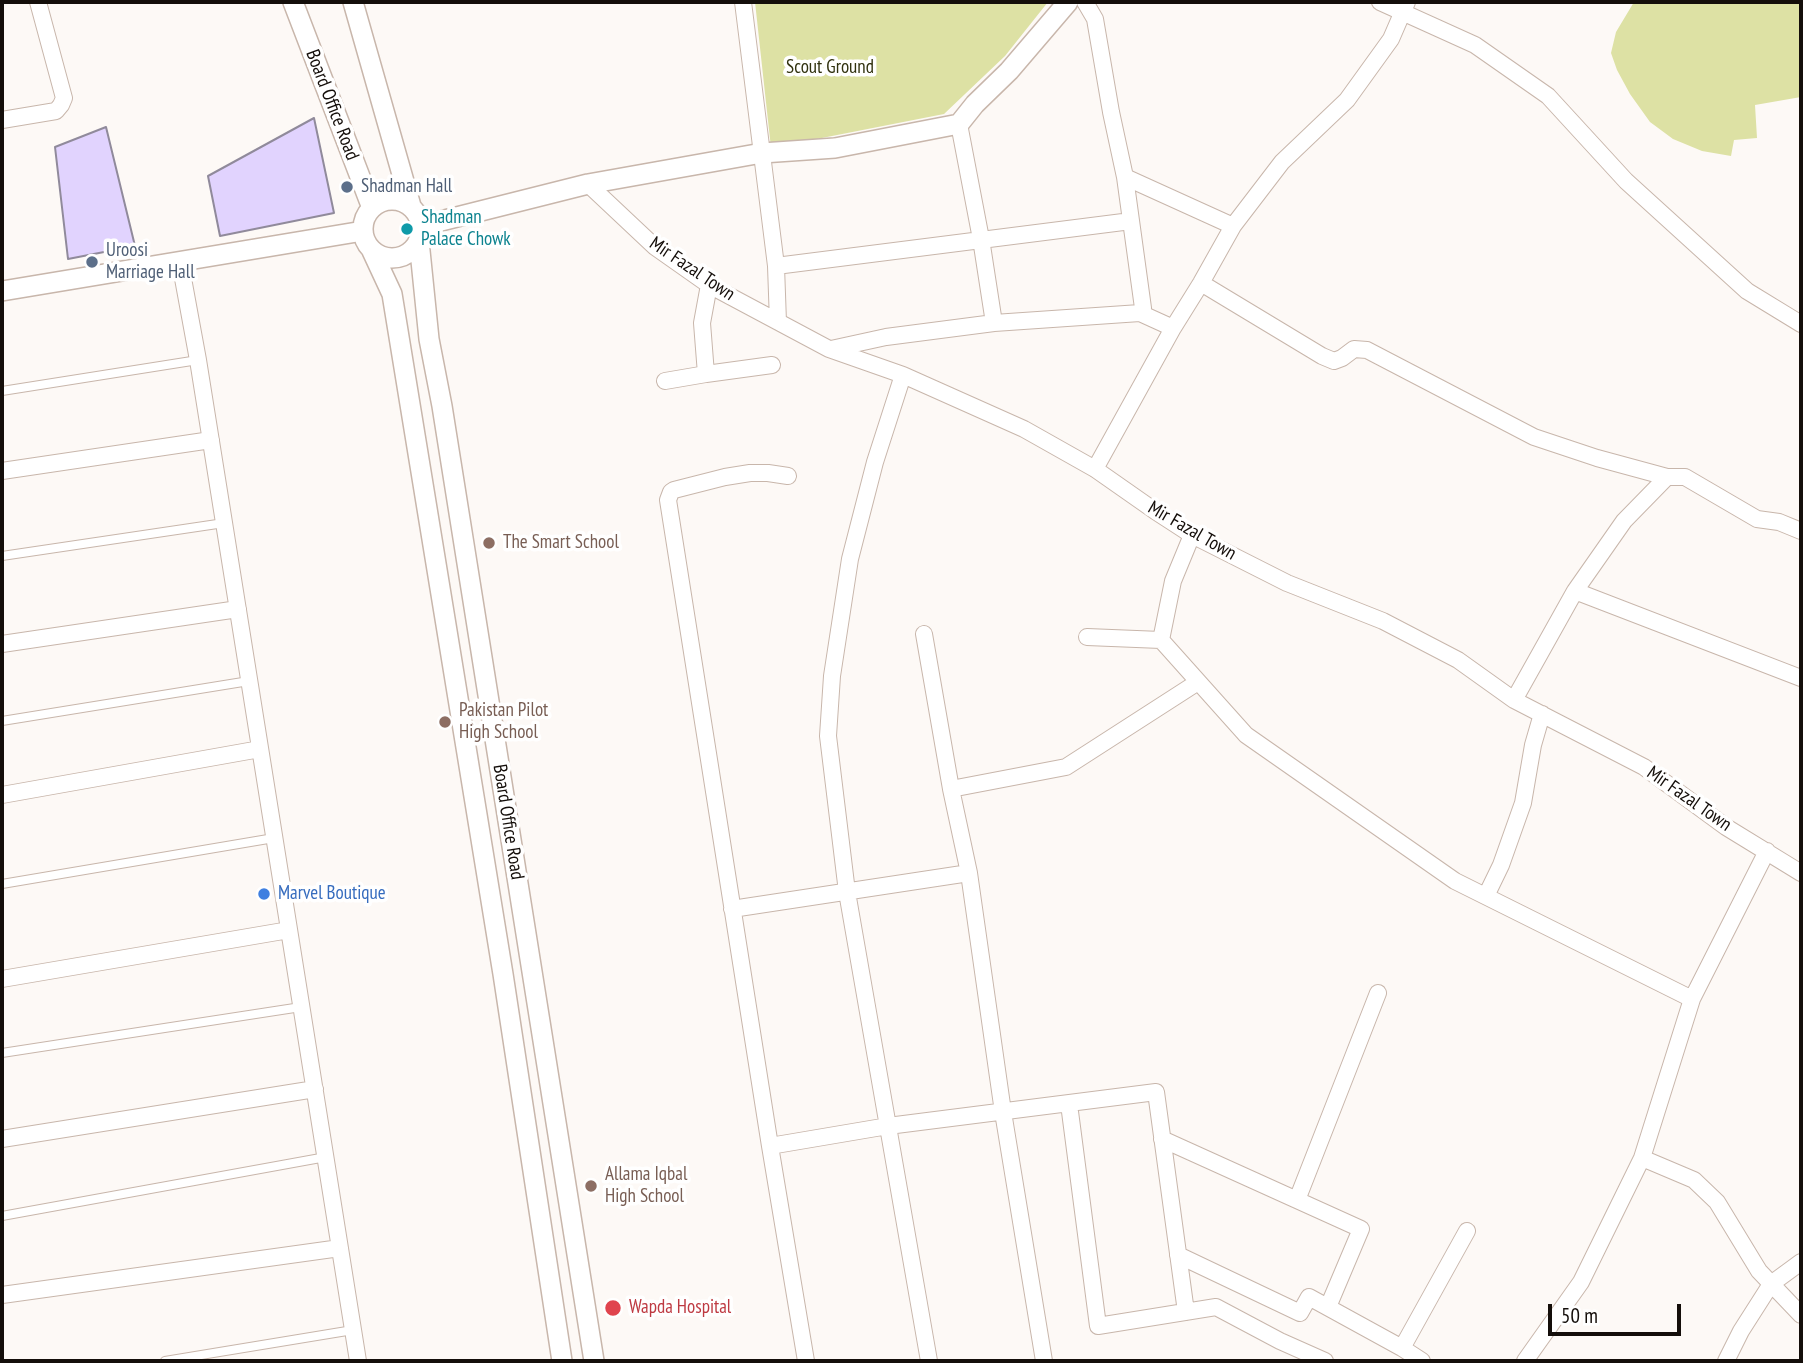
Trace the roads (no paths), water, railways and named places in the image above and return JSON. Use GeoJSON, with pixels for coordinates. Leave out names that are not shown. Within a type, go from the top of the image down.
{"type":"FeatureCollection","features":[{"type":"Feature","properties":{"kind":"street"},"geometry":{"type":"LineString","coordinates":[[2,120],[56,111],[64,99],[37,2]]}},
{"type":"Feature","properties":{"kind":"street","name":"Board Office Road"},"geometry":{"type":"LineString","coordinates":[[293,2],[372,208]]}},
{"type":"Feature","properties":{"kind":"street"},"geometry":{"type":"LineString","coordinates":[[353,2],[420,233],[414,249],[398,258],[380,256],[372,251],[363,231],[364,220],[372,208],[390,200],[411,206]]}},
{"type":"Feature","properties":{"kind":"street"},"geometry":{"type":"LineString","coordinates":[[743,2],[776,266],[778,322]]}},
{"type":"Feature","properties":{"kind":"street"},"geometry":{"type":"LineString","coordinates":[[420,233],[588,184],[762,153],[835,148],[959,124],[1068,2]]}},
{"type":"Feature","properties":{"kind":"street"},"geometry":{"type":"LineString","coordinates":[[1085,2],[1095,19],[1125,177],[1143,308],[1140,313]]}},
{"type":"Feature","properties":{"kind":"street"},"geometry":{"type":"LineString","coordinates":[[1380,2],[1405,7],[1475,45],[1548,96],[1626,181],[1747,290],[1801,324]]}},
{"type":"Feature","properties":{"kind":"street"},"geometry":{"type":"LineString","coordinates":[[1096,469],[1173,328],[1233,226],[1282,162],[1348,100],[1391,38],[1405,7]]}},
{"type":"Feature","properties":{"kind":"street"},"geometry":{"type":"LineString","coordinates":[[959,124],[994,323]]}},
{"type":"Feature","properties":{"kind":"street"},"geometry":{"type":"LineString","coordinates":[[1125,177],[1233,226]]}},
{"type":"Feature","properties":{"kind":"street","name":"Mir Fazal Town"},"geometry":{"type":"LineString","coordinates":[[588,184],[655,247],[709,285],[829,349],[903,375],[1024,429],[1096,469],[1192,535],[1287,583],[1382,621],[1458,660],[1514,700],[1644,766],[1726,827],[1801,873]]}},
{"type":"Feature","properties":{"kind":"street"},"geometry":{"type":"LineString","coordinates":[[776,266],[1131,221]]}},
{"type":"Feature","properties":{"kind":"street"},"geometry":{"type":"LineString","coordinates":[[2,291],[363,231]]}},
{"type":"Feature","properties":{"kind":"street","name":"Board Office Road"},"geometry":{"type":"LineString","coordinates":[[420,233],[429,339],[594,1361]]}},
{"type":"Feature","properties":{"kind":"street","name":"Board Office Road"},"geometry":{"type":"LineString","coordinates":[[372,251],[392,294],[501,961],[562,1361]]}},
{"type":"Feature","properties":{"kind":"street"},"geometry":{"type":"LineString","coordinates":[[180,262],[198,359],[358,1361]]}},
{"type":"Feature","properties":{"kind":"street"},"geometry":{"type":"LineString","coordinates":[[1201,283],[1322,356],[1334,360],[1342,358],[1354,349],[1367,350],[1534,437],[1667,477],[1685,477],[1757,519],[1779,522],[1801,531]]}},
{"type":"Feature","properties":{"kind":"street"},"geometry":{"type":"LineString","coordinates":[[706,374],[702,323],[709,285]]}},
{"type":"Feature","properties":{"kind":"street"},"geometry":{"type":"LineString","coordinates":[[829,349],[886,337],[994,323],[1140,313],[1173,328]]}},
{"type":"Feature","properties":{"kind":"street"},"geometry":{"type":"LineString","coordinates":[[665,381],[772,365]]}},
{"type":"Feature","properties":{"kind":"street"},"geometry":{"type":"LineString","coordinates":[[903,375],[874,462],[850,559],[832,676],[828,736],[847,892],[929,1361]]}},
{"type":"Feature","properties":{"kind":"street"},"geometry":{"type":"LineString","coordinates":[[2,471],[211,440]]}},
{"type":"Feature","properties":{"kind":"street"},"geometry":{"type":"LineString","coordinates":[[788,476],[750,473],[725,477],[674,490],[669,496],[769,1146],[806,1361]]}},
{"type":"Feature","properties":{"kind":"street"},"geometry":{"type":"LineString","coordinates":[[1514,700],[1575,591],[1624,520],[1667,477]]}},
{"type":"Feature","properties":{"kind":"street"},"geometry":{"type":"LineString","coordinates":[[1161,640],[1173,581],[1192,535]]}},
{"type":"Feature","properties":{"kind":"street"},"geometry":{"type":"LineString","coordinates":[[1575,591],[1801,678]]}},
{"type":"Feature","properties":{"kind":"street"},"geometry":{"type":"LineString","coordinates":[[2,644],[238,609]]}},
{"type":"Feature","properties":{"kind":"street"},"geometry":{"type":"LineString","coordinates":[[924,635],[969,873],[1003,1112],[1044,1361]]}},
{"type":"Feature","properties":{"kind":"street"},"geometry":{"type":"LineString","coordinates":[[1087,638],[1161,640],[1246,735],[1455,881],[1692,999]]}},
{"type":"Feature","properties":{"kind":"street"},"geometry":{"type":"LineString","coordinates":[[951,789],[1066,767],[1198,682]]}},
{"type":"Feature","properties":{"kind":"street"},"geometry":{"type":"LineString","coordinates":[[1486,897],[1501,865],[1523,803],[1533,745],[1542,714]]}},
{"type":"Feature","properties":{"kind":"street"},"geometry":{"type":"LineString","coordinates":[[2,795],[260,750]]}},
{"type":"Feature","properties":{"kind":"street"},"geometry":{"type":"LineString","coordinates":[[1525,1361],[1581,1282],[1642,1158],[1692,999],[1767,851]]}},
{"type":"Feature","properties":{"kind":"street"},"geometry":{"type":"LineString","coordinates":[[732,909],[969,873]]}},
{"type":"Feature","properties":{"kind":"street"},"geometry":{"type":"LineString","coordinates":[[2,979],[289,930]]}},
{"type":"Feature","properties":{"kind":"street"},"geometry":{"type":"LineString","coordinates":[[1297,1200],[1378,993]]}},
{"type":"Feature","properties":{"kind":"street"},"geometry":{"type":"LineString","coordinates":[[2,1139],[315,1089]]}},
{"type":"Feature","properties":{"kind":"street"},"geometry":{"type":"LineString","coordinates":[[769,1146],[888,1126],[1156,1093],[1186,1312]]}},
{"type":"Feature","properties":{"kind":"street"},"geometry":{"type":"LineString","coordinates":[[1069,1104],[1098,1326],[1216,1307],[1325,1361]]}},
{"type":"Feature","properties":{"kind":"street"},"geometry":{"type":"LineString","coordinates":[[1162,1139],[1361,1229],[1328,1307]]}},
{"type":"Feature","properties":{"kind":"street"},"geometry":{"type":"LineString","coordinates":[[1642,1158],[1695,1180],[1717,1202],[1759,1271],[1801,1315]]}},
{"type":"Feature","properties":{"kind":"street"},"geometry":{"type":"LineString","coordinates":[[1402,1348],[1467,1231]]}},
{"type":"Feature","properties":{"kind":"street"},"geometry":{"type":"LineString","coordinates":[[2,1295],[340,1248]]}},
{"type":"Feature","properties":{"kind":"street"},"geometry":{"type":"LineString","coordinates":[[1178,1255],[1300,1313],[1309,1297],[1422,1361]]}},
{"type":"Feature","properties":{"kind":"street"},"geometry":{"type":"LineString","coordinates":[[1726,1361],[1741,1331],[1771,1284],[1801,1262]]}},
{"type":"Feature","properties":{"kind":"lane"},"geometry":{"type":"LineString","coordinates":[[2,391],[198,359]]}},
{"type":"Feature","properties":{"kind":"lane"},"geometry":{"type":"LineString","coordinates":[[2,556],[224,523]]}},
{"type":"Feature","properties":{"kind":"lane"},"geometry":{"type":"LineString","coordinates":[[2,721],[249,681]]}},
{"type":"Feature","properties":{"kind":"lane"},"geometry":{"type":"LineString","coordinates":[[2,884],[274,838]]}},
{"type":"Feature","properties":{"kind":"lane"},"geometry":{"type":"LineString","coordinates":[[2,1053],[302,1007]]}},
{"type":"Feature","properties":{"kind":"lane"},"geometry":{"type":"LineString","coordinates":[[2,1216],[326,1157]]}},
{"type":"Feature","properties":{"kind":"lane"},"geometry":{"type":"LineString","coordinates":[[165,1361],[353,1331]]}},
{"type":"Feature","properties":{"kind":"place","name":"Shadman Hall"},"geometry":{"type":"Point","coordinates":[347,187]}},
{"type":"Feature","properties":{"kind":"place","name":"Shadman Palace Chowk"},"geometry":{"type":"Point","coordinates":[407,229]}},
{"type":"Feature","properties":{"kind":"place","name":"Uroosi Marriage Hall"},"geometry":{"type":"Point","coordinates":[92,262]}},
{"type":"Feature","properties":{"kind":"place","name":"The Smart School"},"geometry":{"type":"Point","coordinates":[489,543]}},
{"type":"Feature","properties":{"kind":"place","name":"Pakistan Pilot High School"},"geometry":{"type":"Point","coordinates":[445,722]}},
{"type":"Feature","properties":{"kind":"place","name":"Marvel Boutique"},"geometry":{"type":"Point","coordinates":[264,894]}},
{"type":"Feature","properties":{"kind":"place","name":"Allama Iqbal High School"},"geometry":{"type":"Point","coordinates":[591,1186]}},
{"type":"Feature","properties":{"kind":"place","name":"Wapda Hospital"},"geometry":{"type":"Point","coordinates":[613,1308]}},
{"type":"Feature","properties":{"kind":"park label","name":"Scout Ground"},"geometry":{"type":"Point","coordinates":[830,68]}}]}
